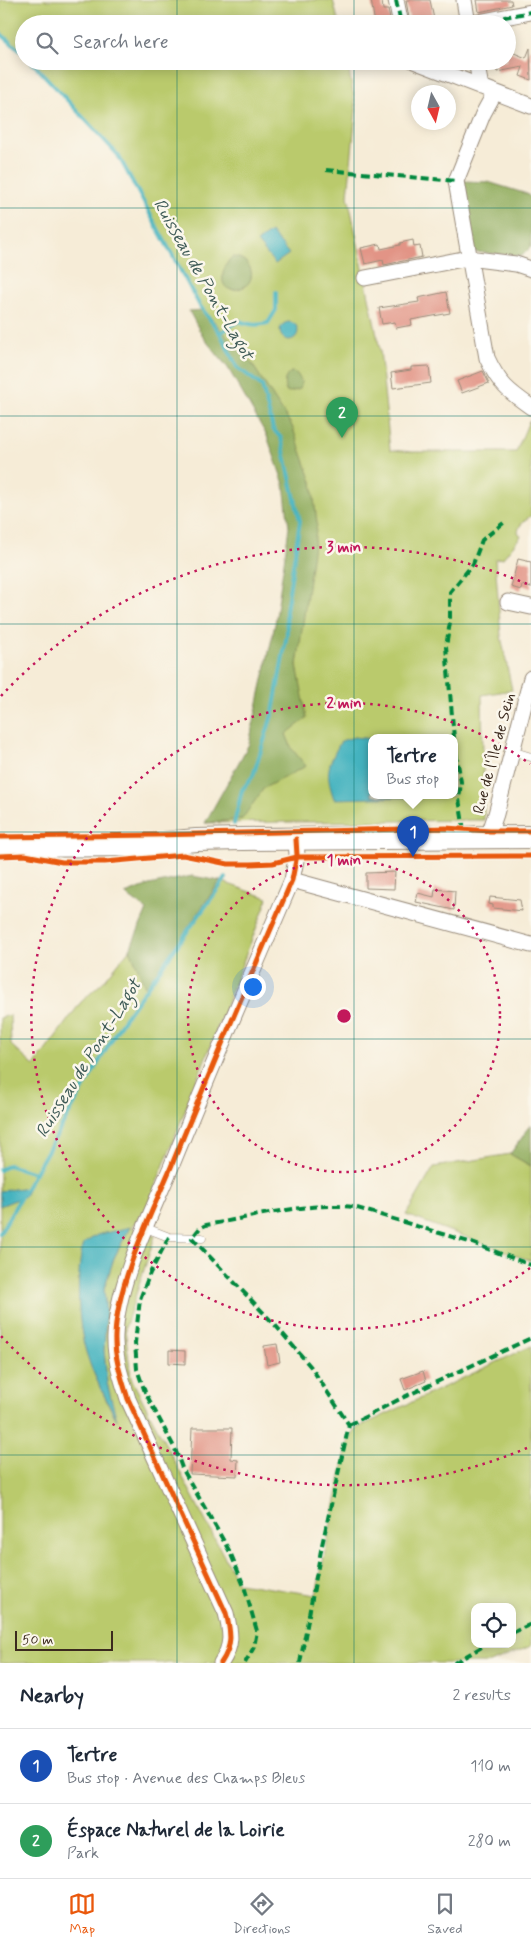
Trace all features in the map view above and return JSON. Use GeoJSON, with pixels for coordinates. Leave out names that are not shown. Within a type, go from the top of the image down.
{"type":"FeatureCollection","features":[{"type":"Feature","properties":{"kind":"main road"},"geometry":{"type":"LineString","coordinates":[[465,847],[472,844],[488,844],[488,837]]}},
{"type":"Feature","properties":{"kind":"main road"},"geometry":{"type":"LineString","coordinates":[[296,844],[531,837]]}},
{"type":"Feature","properties":{"kind":"main road"},"geometry":{"type":"LineString","coordinates":[[0,846],[141,845],[196,840],[296,844],[531,847]]}},
{"type":"Feature","properties":{"kind":"street"},"geometry":{"type":"LineString","coordinates":[[396,0],[399,15]]}},
{"type":"Feature","properties":{"kind":"street"},"geometry":{"type":"LineString","coordinates":[[464,0],[466,15]]}},
{"type":"Feature","properties":{"kind":"street"},"geometry":{"type":"LineString","coordinates":[[515,15],[531,12]]}},
{"type":"Feature","properties":{"kind":"street"},"geometry":{"type":"LineString","coordinates":[[437,70],[531,106]]}},
{"type":"Feature","properties":{"kind":"street"},"geometry":{"type":"LineString","coordinates":[[480,70],[488,90],[483,114],[456,181],[487,358],[494,374],[505,388],[531,407]]}},
{"type":"Feature","properties":{"kind":"street"},"geometry":{"type":"LineString","coordinates":[[365,278],[468,258],[516,264],[531,269]]}},
{"type":"Feature","properties":{"kind":"street"},"geometry":{"type":"LineString","coordinates":[[508,602],[531,607]]}},
{"type":"Feature","properties":{"kind":"street","name":"Rue de l'Île de Sein"},"geometry":{"type":"LineString","coordinates":[[488,837],[496,814],[531,678]]}},
{"type":"Feature","properties":{"kind":"street"},"geometry":{"type":"LineString","coordinates":[[229,1659],[230,1627],[221,1600],[128,1399],[119,1367],[115,1336],[121,1295],[146,1228],[218,1050],[292,880],[297,857],[296,844]]}},
{"type":"Feature","properties":{"kind":"street"},"geometry":{"type":"LineString","coordinates":[[292,880],[531,946]]}},
{"type":"Feature","properties":{"kind":"lane"},"geometry":{"type":"LineString","coordinates":[[512,751],[531,757]]}},
{"type":"Feature","properties":{"kind":"lane"},"geometry":{"type":"LineString","coordinates":[[146,1228],[169,1237],[202,1238]]}},
{"type":"Feature","properties":{"kind":"green space"},"geometry":{"type":"Polygon","coordinates":[[[0,0],[333,0],[337,15],[15,15],[15,46],[0,33],[0,0]]]}},
{"type":"Feature","properties":{"kind":"green space"},"geometry":{"type":"Polygon","coordinates":[[[39,70],[349,70],[356,109],[348,196],[380,350],[390,450],[414,452],[516,452],[529,421],[531,422],[531,516],[521,525],[518,532],[521,536],[503,558],[495,559],[501,636],[512,690],[482,695],[484,820],[205,823],[242,819],[281,745],[289,724],[298,684],[297,665],[313,494],[312,481],[218,327],[200,306],[118,155],[39,70]]]}},
{"type":"Feature","properties":{"kind":"green space"},"geometry":{"type":"Polygon","coordinates":[[[464,181],[488,182],[527,194],[531,198],[531,247],[522,256],[474,252],[465,207],[464,181]]]}},
{"type":"Feature","properties":{"kind":"green space"},"geometry":{"type":"Polygon","coordinates":[[[232,257],[245,261],[251,271],[251,277],[245,286],[231,290],[224,284],[223,273],[232,257]]]}},
{"type":"Feature","properties":{"kind":"green space"},"geometry":{"type":"Polygon","coordinates":[[[204,310],[252,364],[292,426],[312,482],[317,523],[297,665],[307,718],[286,734],[292,749],[306,766],[264,788],[242,819],[205,823],[249,744],[275,624],[289,527],[284,484],[267,436],[228,368],[203,337],[189,311],[204,310]]]}},
{"type":"Feature","properties":{"kind":"green space"},"geometry":{"type":"Polygon","coordinates":[[[291,372],[296,373],[300,378],[301,384],[300,389],[290,392],[286,391],[284,383],[291,372]]]}},
{"type":"Feature","properties":{"kind":"green space"},"geometry":{"type":"Polygon","coordinates":[[[192,876],[220,881],[146,989],[130,949],[147,910],[125,894],[149,885],[192,876]]]}},
{"type":"Feature","properties":{"kind":"green space"},"geometry":{"type":"Polygon","coordinates":[[[220,881],[268,898],[147,1208],[131,1227],[155,1236],[125,1328],[131,1378],[238,1583],[316,1595],[348,1442],[357,1428],[531,1346],[531,1646],[490,1663],[209,1663],[207,1661],[205,1663],[0,1663],[0,1018],[10,1015],[11,1045],[34,1066],[81,1002],[103,982],[130,949],[147,989],[220,881]],[[130,1227],[78,1278],[80,1319],[84,1344],[95,1376],[115,1417],[107,1383],[104,1350],[106,1317],[104,1289],[114,1258],[130,1227]]]}},
{"type":"Feature","properties":{"kind":"green space"},"geometry":{"type":"Polygon","coordinates":[[[531,1125],[531,1166],[510,1154],[531,1125]]]}},
{"type":"Feature","properties":{"kind":"green space"},"geometry":{"type":"Polygon","coordinates":[[[510,1154],[531,1166],[531,1261],[406,1215],[434,1167],[510,1154]]]}},
{"type":"Feature","properties":{"kind":"water"},"geometry":{"type":"Polygon","coordinates":[[[271,232],[289,254],[275,264],[257,242],[271,232]]]}},
{"type":"Feature","properties":{"kind":"water"},"geometry":{"type":"Polygon","coordinates":[[[289,322],[295,325],[298,331],[295,337],[289,340],[283,337],[280,331],[283,325],[289,322]]]}},
{"type":"Feature","properties":{"kind":"water"},"geometry":{"type":"Polygon","coordinates":[[[354,737],[368,739],[368,798],[334,799],[329,782],[329,770],[341,741],[354,737]]]}},
{"type":"Feature","properties":{"kind":"water"},"geometry":{"type":"Polygon","coordinates":[[[21,1188],[28,1190],[25,1196],[0,1206],[0,1191],[21,1188]]]}},
{"type":"Feature","properties":{"kind":"water"},"geometry":{"type":"Polygon","coordinates":[[[130,1227],[114,1258],[104,1289],[106,1317],[104,1350],[107,1383],[117,1420],[96,1378],[86,1352],[79,1313],[78,1284],[83,1244],[97,1235],[130,1227]]]}},
{"type":"Feature","properties":{"kind":"building"},"geometry":{"type":"Polygon","coordinates":[[[371,0],[382,0],[383,10],[388,10],[389,15],[374,15],[371,0]]]}},
{"type":"Feature","properties":{"kind":"building"},"geometry":{"type":"Polygon","coordinates":[[[406,0],[430,0],[433,15],[408,15],[406,0]]]}},
{"type":"Feature","properties":{"kind":"building"},"geometry":{"type":"Polygon","coordinates":[[[477,0],[511,0],[512,5],[479,12],[477,0]]]}},
{"type":"Feature","properties":{"kind":"building"},"geometry":{"type":"Polygon","coordinates":[[[530,48],[531,80],[520,76],[523,67],[516,68],[516,54],[526,58],[530,48]]]}},
{"type":"Feature","properties":{"kind":"building"},"geometry":{"type":"Polygon","coordinates":[[[413,240],[414,247],[420,246],[422,257],[384,265],[383,260],[365,264],[361,248],[380,244],[381,249],[413,240]]]}},
{"type":"Feature","properties":{"kind":"building"},"geometry":{"type":"Polygon","coordinates":[[[446,292],[450,313],[411,320],[412,325],[396,328],[395,322],[382,324],[379,308],[419,302],[418,298],[446,292]]]}},
{"type":"Feature","properties":{"kind":"building"},"geometry":{"type":"Polygon","coordinates":[[[429,366],[431,383],[393,388],[391,373],[411,370],[411,367],[429,366]]]}},
{"type":"Feature","properties":{"kind":"building"},"geometry":{"type":"Polygon","coordinates":[[[483,371],[489,383],[462,393],[457,381],[483,371]]]}},
{"type":"Feature","properties":{"kind":"building"},"geometry":{"type":"Polygon","coordinates":[[[518,559],[531,562],[531,588],[522,585],[521,590],[511,587],[518,559]]]}},
{"type":"Feature","properties":{"kind":"building"},"geometry":{"type":"Polygon","coordinates":[[[395,872],[394,889],[366,888],[366,873],[395,872]]]}},
{"type":"Feature","properties":{"kind":"building"},"geometry":{"type":"Polygon","coordinates":[[[435,889],[455,891],[454,910],[416,902],[418,893],[434,897],[435,889]]]}},
{"type":"Feature","properties":{"kind":"building"},"geometry":{"type":"Polygon","coordinates":[[[490,897],[520,900],[522,911],[493,908],[493,905],[489,904],[490,897]]]}},
{"type":"Feature","properties":{"kind":"building"},"geometry":{"type":"Polygon","coordinates":[[[277,1344],[280,1362],[267,1365],[264,1346],[277,1344]]]}},
{"type":"Feature","properties":{"kind":"building"},"geometry":{"type":"Polygon","coordinates":[[[169,1350],[185,1351],[185,1364],[169,1363],[169,1350]]]}},
{"type":"Feature","properties":{"kind":"building"},"geometry":{"type":"Polygon","coordinates":[[[423,1371],[426,1381],[405,1390],[401,1379],[423,1371]]]}},
{"type":"Feature","properties":{"kind":"building"},"geometry":{"type":"Polygon","coordinates":[[[192,1428],[232,1428],[231,1459],[238,1460],[237,1476],[190,1474],[192,1428]]]}},
{"type":"Feature","properties":{"kind":"waterway","name":"Ruisseau de Pont-Lagot"},"geometry":{"type":"LineString","coordinates":[[0,33],[15,46]]}},
{"type":"Feature","properties":{"kind":"waterway","name":"Ruisseau de Pont-Lagot"},"geometry":{"type":"LineString","coordinates":[[39,70],[118,155],[200,306],[220,333],[237,367],[262,386],[273,429],[281,438],[300,521],[286,611],[287,634],[273,712],[253,776],[242,790],[234,824]]}},
{"type":"Feature","properties":{"kind":"waterway"},"geometry":{"type":"LineString","coordinates":[[220,333],[239,321],[254,325],[268,323],[276,310],[276,292]]}},
{"type":"Feature","properties":{"kind":"waterway","name":"Ruisseau de Pont-Lagot"},"geometry":{"type":"LineString","coordinates":[[0,1233],[122,1022],[226,878]]}},
{"type":"Feature","properties":{"kind":"waterway"},"geometry":{"type":"LineString","coordinates":[[0,1170],[8,1165],[35,1173]]}},
{"type":"Feature","properties":{"kind":"marked path"},"geometry":{"type":"LineString","coordinates":[[396,0],[399,15]]}},
{"type":"Feature","properties":{"kind":"marked path"},"geometry":{"type":"LineString","coordinates":[[515,15],[531,12]]}},
{"type":"Feature","properties":{"kind":"marked path"},"geometry":{"type":"LineString","coordinates":[[326,170],[456,181]]}},
{"type":"Feature","properties":{"kind":"marked path"},"geometry":{"type":"LineString","coordinates":[[454,734],[446,647],[450,622],[450,592],[473,564],[482,540],[506,521]]}},
{"type":"Feature","properties":{"kind":"marked path"},"geometry":{"type":"LineString","coordinates":[[458,764],[461,782],[459,799],[464,830]]}},
{"type":"Feature","properties":{"kind":"marked path"},"geometry":{"type":"LineString","coordinates":[[300,1663],[322,1545],[349,1425],[311,1367],[276,1326],[192,1238],[200,1228],[206,1225],[261,1214],[298,1208],[354,1207],[472,1243],[531,1265]]}},
{"type":"Feature","properties":{"kind":"marked path"},"geometry":{"type":"LineString","coordinates":[[169,1237],[150,1273],[140,1299],[135,1343],[137,1369],[145,1392],[175,1449],[182,1468],[230,1552],[244,1586],[257,1631],[254,1647],[245,1663]]}},
{"type":"Feature","properties":{"kind":"marked path"},"geometry":{"type":"LineString","coordinates":[[349,1425],[402,1398],[531,1338]]}},
{"type":"Feature","properties":{"kind":"marked path"},"geometry":{"type":"LineString","coordinates":[[516,1631],[531,1624]]}},
{"type":"Feature","properties":{"kind":"marked path"},"geometry":{"type":"LineString","coordinates":[[454,1663],[480,1648]]}},
{"type":"Feature","properties":{"kind":"cycle path"},"geometry":{"type":"LineString","coordinates":[[0,837],[446,828],[531,831]]}},
{"type":"Feature","properties":{"kind":"cycle path"},"geometry":{"type":"LineString","coordinates":[[221,1663],[228,1650],[230,1639],[226,1613],[128,1399],[117,1360],[115,1336],[122,1294],[136,1250],[292,880],[297,855],[296,839]]}},
{"type":"Feature","properties":{"kind":"cycle path"},"geometry":{"type":"LineString","coordinates":[[0,856],[25,855],[62,862],[105,862],[183,855],[228,864],[273,863],[297,857],[531,856]]}},
{"type":"Feature","properties":{"kind":"place","name":"Éspace Naturel de la Loirie"},"geometry":{"type":"Point","coordinates":[342,438]}},
{"type":"Feature","properties":{"kind":"place","name":"Tertre"},"geometry":{"type":"Point","coordinates":[413,857]}}]}
